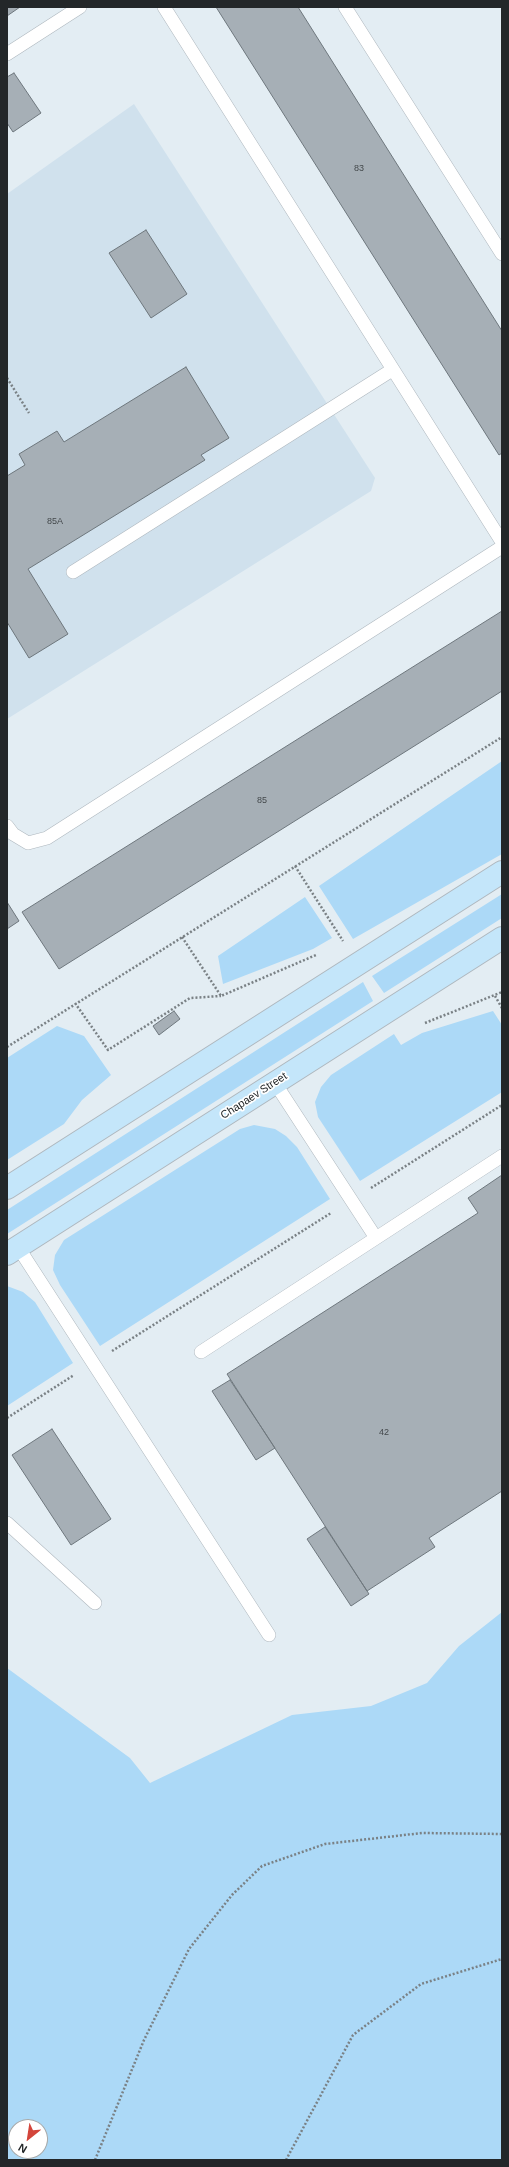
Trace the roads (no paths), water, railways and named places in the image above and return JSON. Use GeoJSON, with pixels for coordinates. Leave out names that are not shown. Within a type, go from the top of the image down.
{"type":"FeatureCollection","features":[{"type":"Feature","properties":{"kind":"main road"},"geometry":{"type":"LineString","coordinates":[[7,1188],[502,872]]}},
{"type":"Feature","properties":{"kind":"main road","name":"Chapaev Street"},"geometry":{"type":"LineString","coordinates":[[13,1251],[502,938]]}},
{"type":"Feature","properties":{"kind":"lane"},"geometry":{"type":"LineString","coordinates":[[7,54],[80,7]]}},
{"type":"Feature","properties":{"kind":"lane"},"geometry":{"type":"LineString","coordinates":[[164,7],[502,542]]}},
{"type":"Feature","properties":{"kind":"lane"},"geometry":{"type":"LineString","coordinates":[[346,7],[502,254]]}},
{"type":"Feature","properties":{"kind":"lane"},"geometry":{"type":"LineString","coordinates":[[73,572],[392,370]]}},
{"type":"Feature","properties":{"kind":"lane"},"geometry":{"type":"LineString","coordinates":[[7,826],[13,834],[28,843],[47,838],[502,547]]}},
{"type":"Feature","properties":{"kind":"lane"},"geometry":{"type":"LineString","coordinates":[[275,1083],[376,1238]]}},
{"type":"Feature","properties":{"kind":"lane"},"geometry":{"type":"LineString","coordinates":[[201,1352],[502,1156]]}},
{"type":"Feature","properties":{"kind":"lane"},"geometry":{"type":"LineString","coordinates":[[13,1251],[93,1363],[269,1635]]}},
{"type":"Feature","properties":{"kind":"lane"},"geometry":{"type":"LineString","coordinates":[[7,1523],[95,1603]]}}]}
